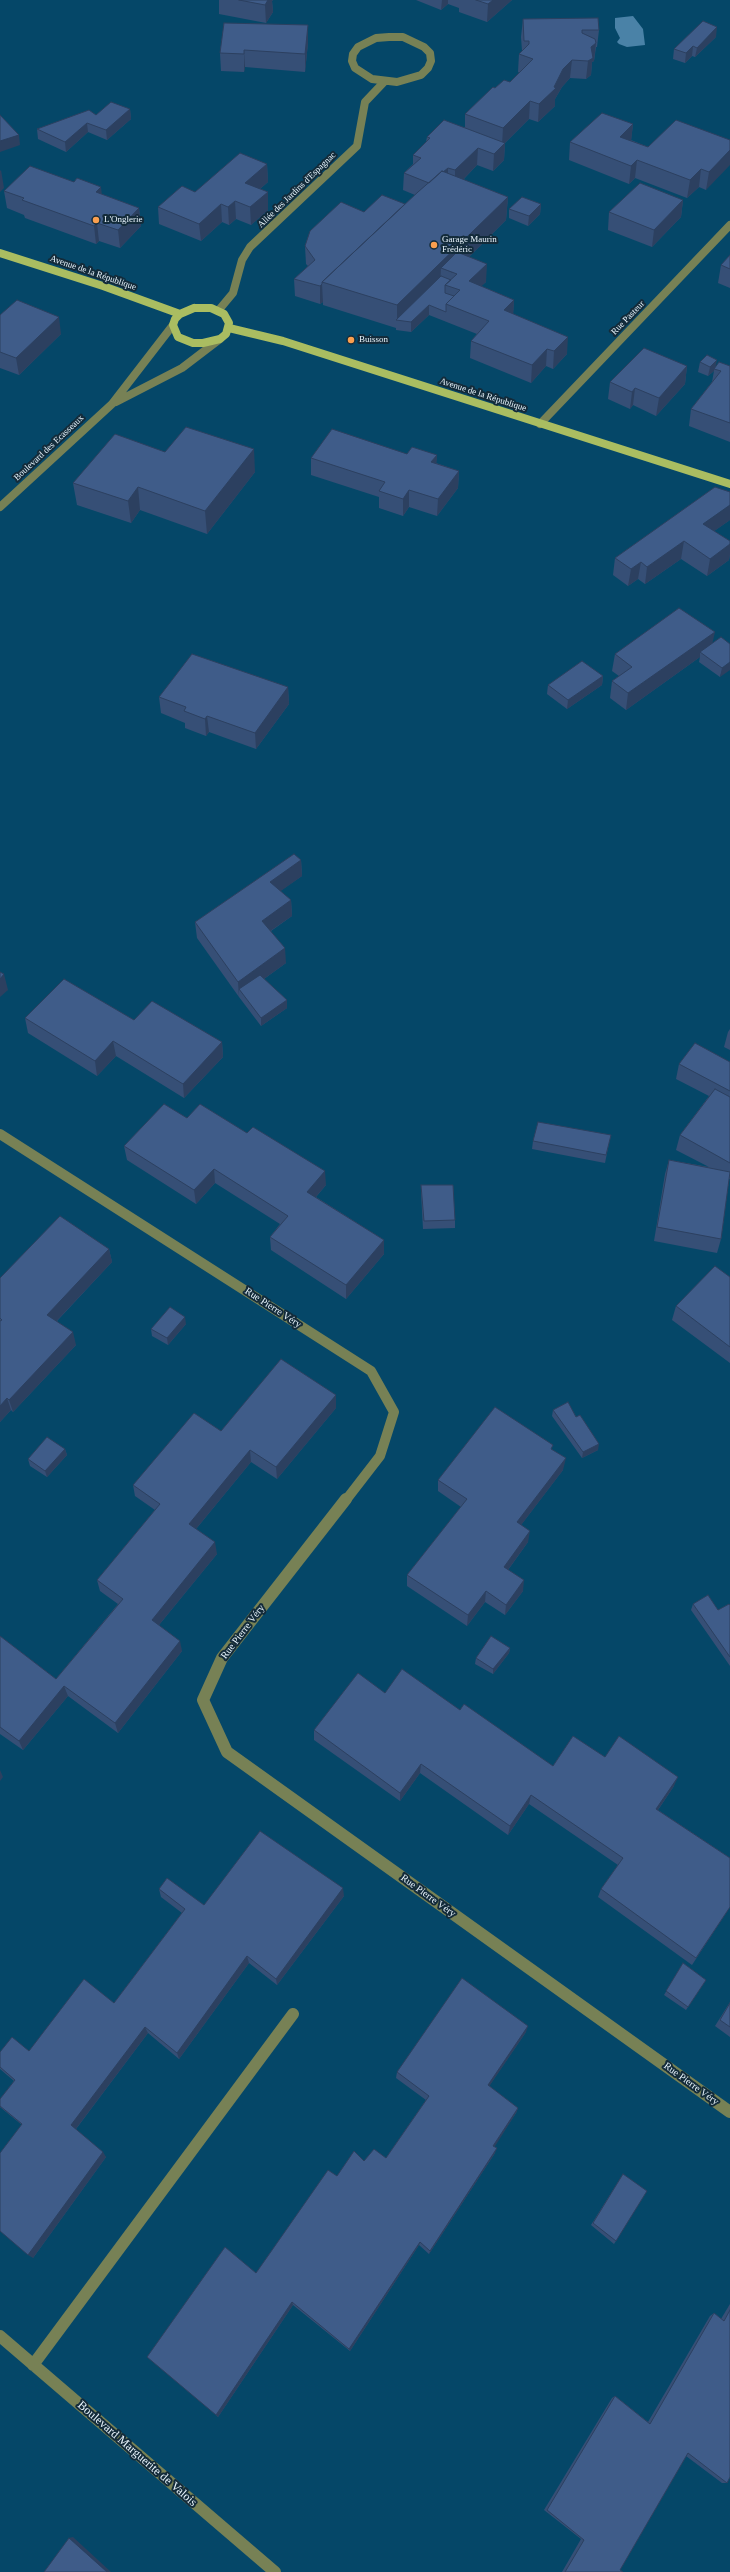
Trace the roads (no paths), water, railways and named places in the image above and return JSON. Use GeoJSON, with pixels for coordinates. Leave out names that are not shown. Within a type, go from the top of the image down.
{"type":"FeatureCollection","features":[{"type":"Feature","properties":{"kind":"main road","name":"Avenue de la République"},"geometry":{"type":"LineString","coordinates":[[0,253],[103,286],[180,314]]}},
{"type":"Feature","properties":{"kind":"main road"},"geometry":{"type":"LineString","coordinates":[[202,308],[218,311],[228,318],[229,328],[220,339],[203,343],[193,343],[178,336],[173,325],[180,314],[202,308]]}},
{"type":"Feature","properties":{"kind":"main road","name":"Avenue de la République"},"geometry":{"type":"LineString","coordinates":[[229,328],[283,341],[730,484]]}},
{"type":"Feature","properties":{"kind":"street"},"geometry":{"type":"LineString","coordinates":[[389,37],[403,38],[414,41],[430,53],[431,61],[428,68],[421,75],[398,82],[384,82],[372,79],[355,68],[352,61],[353,54],[366,42],[389,37]]}},
{"type":"Feature","properties":{"kind":"street","name":"Allée des Jardins d'Espagnac"},"geometry":{"type":"LineString","coordinates":[[218,311],[233,293],[242,260],[250,247],[357,146],[360,137],[365,102],[384,82]]}},
{"type":"Feature","properties":{"kind":"street","name":"Rue Pasteur"},"geometry":{"type":"LineString","coordinates":[[540,424],[730,225]]}},
{"type":"Feature","properties":{"kind":"street","name":"Boulevard des Ecasseaux"},"geometry":{"type":"LineString","coordinates":[[0,507],[112,404],[173,325]]}},
{"type":"Feature","properties":{"kind":"street","name":"Boulevard des Ecasseaux"},"geometry":{"type":"LineString","coordinates":[[112,404],[182,368],[220,339]]}},
{"type":"Feature","properties":{"kind":"street","name":"Rue Pierre Véry"},"geometry":{"type":"LineString","coordinates":[[0,1134],[371,1371],[394,1412],[380,1456],[222,1658],[203,1700],[227,1752],[730,2112]]}},
{"type":"Feature","properties":{"kind":"street"},"geometry":{"type":"LineString","coordinates":[[33,2365],[293,2014]]}},
{"type":"Feature","properties":{"kind":"street","name":"Boulevard Marguerite de Valois"},"geometry":{"type":"LineString","coordinates":[[0,2336],[274,2572]]}},
{"type":"Feature","properties":{"kind":"water"},"geometry":{"type":"Polygon","coordinates":[[[633,16],[643,29],[645,45],[627,47],[617,42],[620,38],[615,28],[615,18],[633,16]]]}},
{"type":"Feature","properties":{"kind":"place","name":"L'Onglerie"},"geometry":{"type":"Point","coordinates":[96,220]}},
{"type":"Feature","properties":{"kind":"place","name":"Garage Maurin Frédéric"},"geometry":{"type":"Point","coordinates":[434,245]}},
{"type":"Feature","properties":{"kind":"place","name":"Buisson"},"geometry":{"type":"Point","coordinates":[351,340]}}]}
